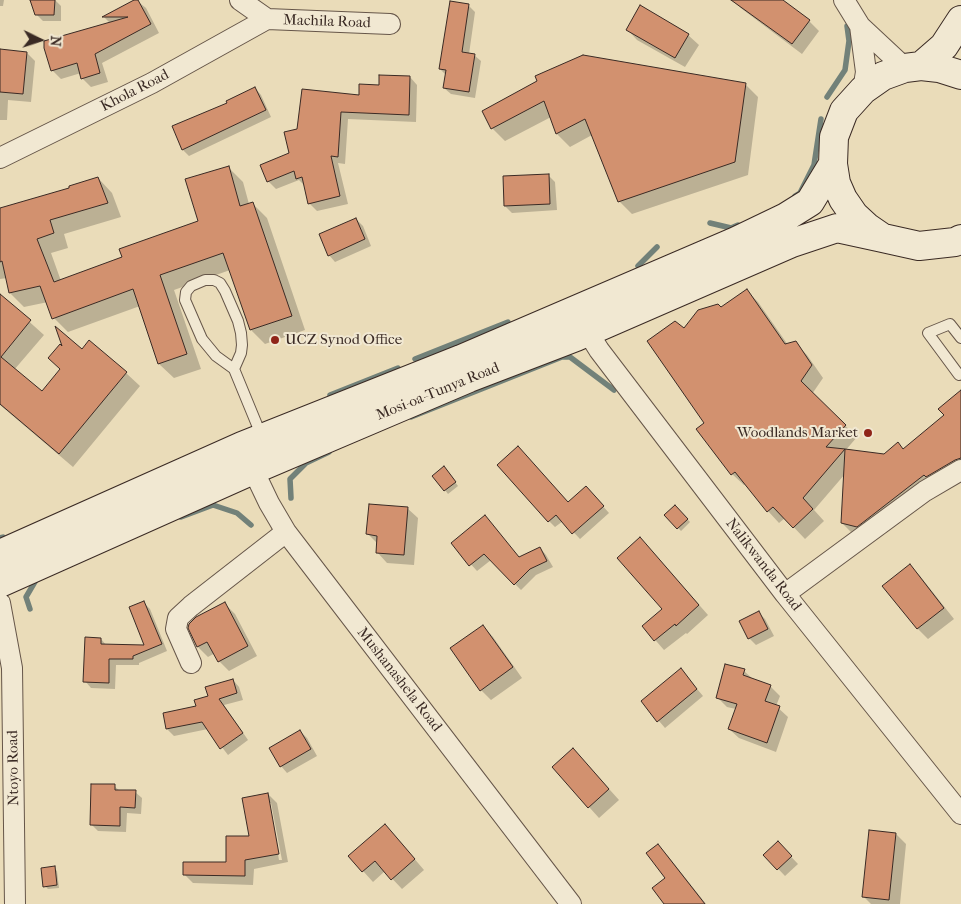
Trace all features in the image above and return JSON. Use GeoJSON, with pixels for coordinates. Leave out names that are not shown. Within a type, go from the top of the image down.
{"type":"FeatureCollection","features":[{"type":"Feature","properties":{"kind":"main road"},"geometry":{"type":"LineString","coordinates":[[883,238],[867,227],[843,199],[836,182],[833,164],[834,137],[844,111],[863,90],[883,76],[913,67],[944,46],[961,20]]}},
{"type":"Feature","properties":{"kind":"main road"},"geometry":{"type":"LineString","coordinates":[[913,67],[939,68],[961,75]]}},
{"type":"Feature","properties":{"kind":"main road","name":"Mosi-oa-Tunya Road"},"geometry":{"type":"LineString","coordinates":[[0,554],[253,451],[469,378],[786,216],[812,200],[833,164]]}},
{"type":"Feature","properties":{"kind":"main road","name":"Mosi-oa-Tunya Road"},"geometry":{"type":"LineString","coordinates":[[581,320],[837,228],[919,246],[959,243]]}},
{"type":"Feature","properties":{"kind":"main road","name":"Mosi-oa-Tunya Road"},"geometry":{"type":"LineString","coordinates":[[0,583],[253,451]]}},
{"type":"Feature","properties":{"kind":"street","name":"Machila Road"},"geometry":{"type":"LineString","coordinates":[[240,0],[267,19],[390,24]]}},
{"type":"Feature","properties":{"kind":"street"},"geometry":{"type":"LineString","coordinates":[[844,0],[860,26],[913,67]]}},
{"type":"Feature","properties":{"kind":"street","name":"Khola Road"},"geometry":{"type":"LineString","coordinates":[[0,158],[152,83],[267,19]]}},
{"type":"Feature","properties":{"kind":"street"},"geometry":{"type":"LineString","coordinates":[[860,26],[866,72],[863,90]]}},
{"type":"Feature","properties":{"kind":"street","name":"Nalikwanda Road"},"geometry":{"type":"LineString","coordinates":[[581,320],[599,350],[785,594],[961,814]]}},
{"type":"Feature","properties":{"kind":"street","name":"Mushanashela Road"},"geometry":{"type":"LineString","coordinates":[[253,451],[286,532],[571,904]]}},
{"type":"Feature","properties":{"kind":"street"},"geometry":{"type":"LineString","coordinates":[[785,594],[925,490],[961,470]]}},
{"type":"Feature","properties":{"kind":"street"},"geometry":{"type":"LineString","coordinates":[[191,663],[176,629],[178,618],[286,532]]}},
{"type":"Feature","properties":{"kind":"street","name":"Ntoyo Road"},"geometry":{"type":"LineString","coordinates":[[0,603],[12,668],[15,904]]}},
{"type":"Feature","properties":{"kind":"lane"},"geometry":{"type":"LineString","coordinates":[[234,369],[216,356],[202,339],[185,300],[186,292],[191,286],[205,280],[214,280],[220,283],[238,321],[242,345],[234,369],[253,451]]}},
{"type":"Feature","properties":{"kind":"lane"},"geometry":{"type":"LineString","coordinates":[[959,375],[928,333],[950,324],[961,338]]}},
{"type":"Feature","properties":{"kind":"building"},"geometry":{"type":"Polygon","coordinates":[[[30,0],[55,0],[54,15],[35,15],[30,0]]]}},
{"type":"Feature","properties":{"kind":"building"},"geometry":{"type":"Polygon","coordinates":[[[134,0],[138,0],[151,24],[95,54],[100,73],[81,79],[77,63],[51,71],[44,48],[44,41],[128,17],[102,17],[134,0]]]}},
{"type":"Feature","properties":{"kind":"building"},"geometry":{"type":"Polygon","coordinates":[[[731,0],[783,0],[810,20],[792,44],[731,0]]]}},
{"type":"Feature","properties":{"kind":"building"},"geometry":{"type":"Polygon","coordinates":[[[450,1],[469,4],[462,52],[475,54],[469,92],[443,88],[446,70],[439,69],[450,1]]]}},
{"type":"Feature","properties":{"kind":"building"},"geometry":{"type":"Polygon","coordinates":[[[640,5],[689,34],[675,58],[626,30],[640,5]]]}},
{"type":"Feature","properties":{"kind":"building"},"geometry":{"type":"Polygon","coordinates":[[[0,49],[27,52],[23,94],[0,92],[0,49]]]}},
{"type":"Feature","properties":{"kind":"building"},"geometry":{"type":"Polygon","coordinates":[[[583,55],[746,83],[735,162],[618,202],[585,119],[556,134],[544,101],[491,129],[482,111],[537,81],[535,76],[583,55]]]}},
{"type":"Feature","properties":{"kind":"building"},"geometry":{"type":"Polygon","coordinates":[[[379,75],[410,76],[409,115],[341,112],[338,157],[331,156],[340,196],[308,204],[302,177],[296,179],[294,171],[267,182],[260,165],[289,153],[284,132],[297,129],[302,89],[359,95],[359,84],[379,85],[379,75]]]}},
{"type":"Feature","properties":{"kind":"building"},"geometry":{"type":"Polygon","coordinates":[[[255,87],[266,110],[182,150],[172,126],[227,103],[226,101],[255,87]]]}},
{"type":"Feature","properties":{"kind":"building"},"geometry":{"type":"Polygon","coordinates":[[[229,166],[240,206],[253,202],[292,316],[250,330],[223,253],[160,275],[187,354],[158,364],[133,289],[52,319],[40,286],[9,293],[2,261],[0,262],[0,208],[69,188],[69,186],[98,177],[108,203],[50,220],[54,233],[37,239],[54,282],[122,257],[119,249],[198,221],[185,179],[229,166]]]}},
{"type":"Feature","properties":{"kind":"building"},"geometry":{"type":"Polygon","coordinates":[[[549,174],[550,204],[504,206],[503,176],[549,174]]]}},
{"type":"Feature","properties":{"kind":"building"},"geometry":{"type":"Polygon","coordinates":[[[356,218],[365,239],[328,256],[319,234],[356,218]]]}},
{"type":"Feature","properties":{"kind":"building"},"geometry":{"type":"Polygon","coordinates":[[[747,289],[785,344],[796,341],[812,365],[801,381],[846,425],[826,447],[845,449],[803,498],[813,509],[793,528],[773,507],[767,512],[735,472],[731,475],[696,429],[704,423],[647,341],[675,321],[684,328],[698,310],[718,304],[721,307],[747,289]]]}},
{"type":"Feature","properties":{"kind":"building"},"geometry":{"type":"Polygon","coordinates":[[[0,294],[31,320],[1,357],[42,391],[60,369],[48,358],[60,344],[62,346],[55,326],[82,349],[89,340],[127,372],[59,454],[0,404],[0,294]]]}},
{"type":"Feature","properties":{"kind":"building"},"geometry":{"type":"Polygon","coordinates":[[[961,390],[961,458],[926,477],[924,475],[857,527],[841,523],[845,449],[884,454],[898,442],[903,449],[944,415],[938,409],[961,390]]]}},
{"type":"Feature","properties":{"kind":"building"},"geometry":{"type":"Polygon","coordinates":[[[518,446],[568,502],[586,486],[604,506],[572,534],[556,515],[548,522],[497,465],[518,446]]]}},
{"type":"Feature","properties":{"kind":"building"},"geometry":{"type":"Polygon","coordinates":[[[444,466],[456,482],[444,491],[432,476],[444,466]]]}},
{"type":"Feature","properties":{"kind":"building"},"geometry":{"type":"Polygon","coordinates":[[[369,504],[408,507],[404,555],[376,553],[377,536],[366,534],[369,504]]]}},
{"type":"Feature","properties":{"kind":"building"},"geometry":{"type":"Polygon","coordinates":[[[675,505],[688,519],[677,529],[664,515],[675,505]]]}},
{"type":"Feature","properties":{"kind":"building"},"geometry":{"type":"Polygon","coordinates":[[[485,515],[519,557],[540,547],[547,561],[530,569],[514,585],[484,554],[469,566],[451,543],[485,515]]]}},
{"type":"Feature","properties":{"kind":"building"},"geometry":{"type":"Polygon","coordinates":[[[640,537],[699,605],[676,626],[675,624],[654,641],[642,626],[662,609],[617,558],[640,537]]]}},
{"type":"Feature","properties":{"kind":"building"},"geometry":{"type":"Polygon","coordinates":[[[910,564],[944,608],[917,629],[882,586],[910,564]]]}},
{"type":"Feature","properties":{"kind":"building"},"geometry":{"type":"Polygon","coordinates":[[[144,601],[162,644],[133,656],[133,659],[109,659],[109,683],[83,682],[85,637],[101,638],[101,644],[144,645],[129,607],[144,601]]]}},
{"type":"Feature","properties":{"kind":"building"},"geometry":{"type":"Polygon","coordinates":[[[225,602],[248,646],[218,662],[207,642],[197,647],[188,628],[189,624],[196,617],[225,602]]]}},
{"type":"Feature","properties":{"kind":"building"},"geometry":{"type":"Polygon","coordinates":[[[759,611],[768,629],[748,639],[739,621],[759,611]]]}},
{"type":"Feature","properties":{"kind":"building"},"geometry":{"type":"Polygon","coordinates":[[[483,625],[513,667],[480,691],[450,648],[483,625]]]}},
{"type":"Feature","properties":{"kind":"building"},"geometry":{"type":"Polygon","coordinates":[[[725,664],[745,669],[743,675],[771,685],[765,701],[780,706],[767,743],[728,729],[737,704],[716,698],[725,664]]]}},
{"type":"Feature","properties":{"kind":"building"},"geometry":{"type":"Polygon","coordinates":[[[681,668],[697,689],[657,722],[641,701],[681,668]]]}},
{"type":"Feature","properties":{"kind":"building"},"geometry":{"type":"Polygon","coordinates":[[[233,679],[237,693],[219,699],[243,733],[220,749],[202,722],[166,729],[163,713],[196,706],[194,700],[208,696],[205,687],[233,679]]]}},
{"type":"Feature","properties":{"kind":"building"},"geometry":{"type":"Polygon","coordinates":[[[300,730],[311,749],[280,767],[269,748],[300,730]]]}},
{"type":"Feature","properties":{"kind":"building"},"geometry":{"type":"Polygon","coordinates":[[[573,748],[609,789],[588,808],[552,767],[573,748]]]}},
{"type":"Feature","properties":{"kind":"building"},"geometry":{"type":"Polygon","coordinates":[[[91,784],[115,784],[115,790],[136,790],[135,808],[120,807],[120,826],[90,825],[91,784]]]}},
{"type":"Feature","properties":{"kind":"building"},"geometry":{"type":"Polygon","coordinates":[[[268,793],[279,854],[245,860],[245,876],[183,875],[183,862],[226,862],[226,836],[249,836],[242,798],[268,793]]]}},
{"type":"Feature","properties":{"kind":"building"},"geometry":{"type":"Polygon","coordinates":[[[385,824],[415,859],[391,880],[375,861],[362,872],[348,856],[385,824]]]}},
{"type":"Feature","properties":{"kind":"building"},"geometry":{"type":"Polygon","coordinates":[[[869,830],[896,833],[889,900],[862,897],[869,830]]]}},
{"type":"Feature","properties":{"kind":"building"},"geometry":{"type":"Polygon","coordinates":[[[778,841],[792,856],[777,870],[763,855],[778,841]]]}},
{"type":"Feature","properties":{"kind":"building"},"geometry":{"type":"Polygon","coordinates":[[[658,844],[705,904],[664,904],[652,888],[665,878],[646,853],[658,844]]]}},
{"type":"Feature","properties":{"kind":"building"},"geometry":{"type":"Polygon","coordinates":[[[55,866],[57,885],[43,887],[41,868],[55,866]]]}},
{"type":"Feature","properties":{"kind":"waterway"},"geometry":{"type":"LineString","coordinates":[[827,97],[845,70],[849,41],[847,26]]}},
{"type":"Feature","properties":{"kind":"waterway"},"geometry":{"type":"LineString","coordinates":[[795,196],[800,193],[814,165],[821,119]]}},
{"type":"Feature","properties":{"kind":"waterway"},"geometry":{"type":"LineString","coordinates":[[710,223],[731,228],[738,225]]}},
{"type":"Feature","properties":{"kind":"waterway"},"geometry":{"type":"LineString","coordinates":[[638,266],[657,247]]}},
{"type":"Feature","properties":{"kind":"waterway"},"geometry":{"type":"LineString","coordinates":[[415,359],[508,322]]}},
{"type":"Feature","properties":{"kind":"waterway"},"geometry":{"type":"LineString","coordinates":[[411,417],[562,357],[570,357],[614,390]]}},
{"type":"Feature","properties":{"kind":"waterway"},"geometry":{"type":"LineString","coordinates":[[330,395],[398,368]]}},
{"type":"Feature","properties":{"kind":"waterway"},"geometry":{"type":"LineString","coordinates":[[291,498],[290,479],[306,463],[329,452]]}},
{"type":"Feature","properties":{"kind":"waterway"},"geometry":{"type":"LineString","coordinates":[[181,517],[213,505],[237,513],[251,525]]}},
{"type":"Feature","properties":{"kind":"waterway"},"geometry":{"type":"LineString","coordinates":[[30,609],[26,597],[36,580],[40,578]]}},
{"type":"Feature","properties":{"kind":"place","name":"UCZ Synod Office"},"geometry":{"type":"Point","coordinates":[275,340]}},
{"type":"Feature","properties":{"kind":"place","name":"Woodlands Market"},"geometry":{"type":"Point","coordinates":[868,433]}}]}
